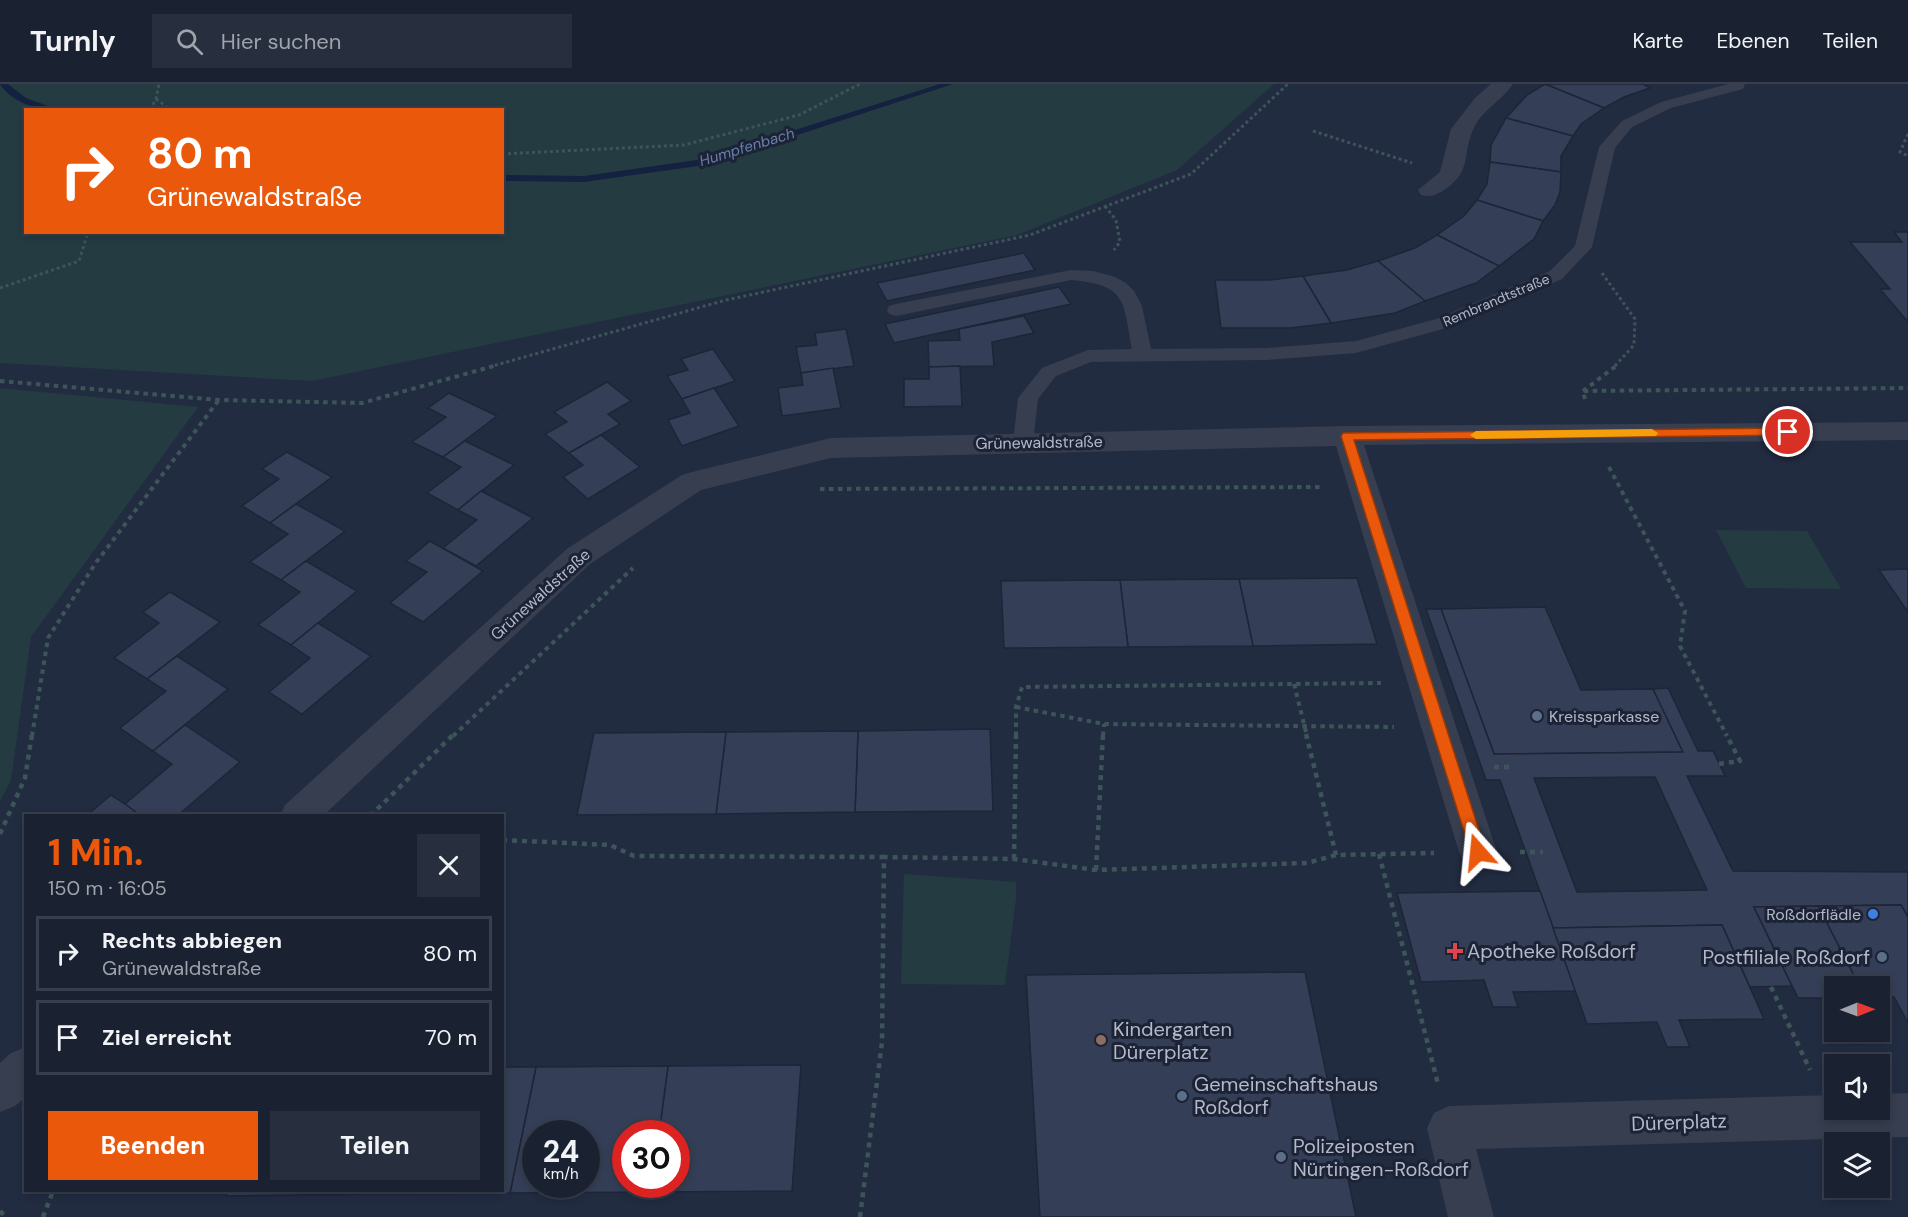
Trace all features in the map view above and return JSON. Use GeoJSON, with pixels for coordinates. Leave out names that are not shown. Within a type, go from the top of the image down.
{"type":"FeatureCollection","features":[{"type":"Feature","properties":{"kind":"street"},"geometry":{"type":"LineString","coordinates":[[1429,190],[1450,175],[1462,129],[1482,102],[1503,84]]}},
{"type":"Feature","properties":{"kind":"street","name":"Grünewaldstraße"},"geometry":{"type":"LineString","coordinates":[[300,814],[579,556],[692,482],[831,448],[1347,436],[1908,431]]}},
{"type":"Feature","properties":{"kind":"street"},"geometry":{"type":"LineString","coordinates":[[1347,436],[1478,852]]}},
{"type":"Feature","properties":{"kind":"street"},"geometry":{"type":"LineString","coordinates":[[0,1091],[24,1070]]}},
{"type":"Feature","properties":{"kind":"street","name":"Dürerplatz"},"geometry":{"type":"LineString","coordinates":[[1890,1115],[1908,1115]]}},
{"type":"Feature","properties":{"kind":"street","name":"Dürerplatz"},"geometry":{"type":"LineString","coordinates":[[1449,1128],[1824,1117]]}},
{"type":"Feature","properties":{"kind":"street"},"geometry":{"type":"LineString","coordinates":[[1449,1128],[1471,1217]]}},
{"type":"Feature","properties":{"kind":"lane"},"geometry":{"type":"LineString","coordinates":[[1583,248],[1607,147],[1627,124],[1666,105],[1724,92],[1738,84]]}},
{"type":"Feature","properties":{"kind":"lane","name":"Rembrandtstraße"},"geometry":{"type":"LineString","coordinates":[[1023,442],[1028,398],[1049,372],[1088,356],[1267,354],[1356,347],[1443,323],[1509,296],[1556,275],[1583,248]]}},
{"type":"Feature","properties":{"kind":"lane"},"geometry":{"type":"LineString","coordinates":[[896,310],[1071,275],[1098,276],[1122,285],[1132,302],[1143,356]]}},
{"type":"Feature","properties":{"kind":"path"},"geometry":{"type":"LineString","coordinates":[[151,108],[156,99],[159,84]]}},
{"type":"Feature","properties":{"kind":"path"},"geometry":{"type":"LineString","coordinates":[[504,154],[684,145],[799,115],[860,84]]}},
{"type":"Feature","properties":{"kind":"path"},"geometry":{"type":"LineString","coordinates":[[0,381],[219,400],[362,403],[726,300],[1030,235],[1191,174],[1288,84]]}},
{"type":"Feature","properties":{"kind":"path"},"geometry":{"type":"LineString","coordinates":[[156,99],[168,108]]}},
{"type":"Feature","properties":{"kind":"path"},"geometry":{"type":"LineString","coordinates":[[1312,131],[1450,175]]}},
{"type":"Feature","properties":{"kind":"path"},"geometry":{"type":"LineString","coordinates":[[1908,134],[1900,152],[1908,156]]}},
{"type":"Feature","properties":{"kind":"path"},"geometry":{"type":"LineString","coordinates":[[1098,276],[1120,242],[1116,220],[1106,206]]}},
{"type":"Feature","properties":{"kind":"path"},"geometry":{"type":"LineString","coordinates":[[0,288],[80,261],[87,234]]}},
{"type":"Feature","properties":{"kind":"path"},"geometry":{"type":"LineString","coordinates":[[1583,248],[1635,319],[1634,345],[1611,371],[1583,391]]}},
{"type":"Feature","properties":{"kind":"path"},"geometry":{"type":"LineString","coordinates":[[1583,391],[1908,388]]}},
{"type":"Feature","properties":{"kind":"path"},"geometry":{"type":"LineString","coordinates":[[1583,391],[1596,434]]}},
{"type":"Feature","properties":{"kind":"path"},"geometry":{"type":"LineString","coordinates":[[0,834],[26,778],[48,638],[95,564],[219,400]]}},
{"type":"Feature","properties":{"kind":"path"},"geometry":{"type":"LineString","coordinates":[[1608,464],[1685,611],[1680,646],[1740,761],[1719,764]]}},
{"type":"Feature","properties":{"kind":"path"},"geometry":{"type":"LineString","coordinates":[[813,489],[1362,487]]}},
{"type":"Feature","properties":{"kind":"path"},"geometry":{"type":"LineString","coordinates":[[373,814],[513,678],[634,568]]}},
{"type":"Feature","properties":{"kind":"path"},"geometry":{"type":"LineString","coordinates":[[1014,859],[1016,707],[1022,687],[1424,682]]}},
{"type":"Feature","properties":{"kind":"path"},"geometry":{"type":"LineString","coordinates":[[1294,684],[1336,855]]}},
{"type":"Feature","properties":{"kind":"path"},"geometry":{"type":"LineString","coordinates":[[1016,707],[1104,724],[1303,727],[1438,726]]}},
{"type":"Feature","properties":{"kind":"path"},"geometry":{"type":"LineString","coordinates":[[1096,870],[1104,724]]}},
{"type":"Feature","properties":{"kind":"path"},"geometry":{"type":"LineString","coordinates":[[504,840],[610,845],[634,856],[1014,859],[1096,870],[1307,863],[1336,855],[1543,852]]}},
{"type":"Feature","properties":{"kind":"path"},"geometry":{"type":"LineString","coordinates":[[1379,854],[1449,1128]]}},
{"type":"Feature","properties":{"kind":"path"},"geometry":{"type":"LineString","coordinates":[[860,1217],[882,1042],[884,857]]}},
{"type":"Feature","properties":{"kind":"path"},"geometry":{"type":"LineString","coordinates":[[1771,987],[1824,1100]]}},
{"type":"Feature","properties":{"kind":"path"},"geometry":{"type":"LineString","coordinates":[[43,1217],[53,1192]]}},
{"type":"Feature","properties":{"kind":"path"},"geometry":{"type":"LineString","coordinates":[[0,1211],[6,1217]]}},
{"type":"Feature","properties":{"kind":"shaded area"},"geometry":{"type":"Polygon","coordinates":[[[0,84],[1274,84],[1177,170],[1017,235],[312,381],[0,363],[0,84]]]}},
{"type":"Feature","properties":{"kind":"shaded area"},"geometry":{"type":"Polygon","coordinates":[[[0,388],[198,407],[31,637],[11,780],[0,801],[0,388]]]}},
{"type":"Feature","properties":{"kind":"shaded area"},"geometry":{"type":"Polygon","coordinates":[[[1716,530],[1807,531],[1841,589],[1746,588],[1716,530]]]}},
{"type":"Feature","properties":{"kind":"shaded area"},"geometry":{"type":"Polygon","coordinates":[[[904,874],[1016,882],[1005,985],[901,984],[904,874]]]}},
{"type":"Feature","properties":{"kind":"building"},"geometry":{"type":"Polygon","coordinates":[[[1545,84],[1643,84],[1650,88],[1624,97],[1604,108],[1545,84]]]}},
{"type":"Feature","properties":{"kind":"building"},"geometry":{"type":"Polygon","coordinates":[[[1545,84],[1604,108],[1581,124],[1573,136],[1506,118],[1527,95],[1545,84]]]}},
{"type":"Feature","properties":{"kind":"building"},"geometry":{"type":"Polygon","coordinates":[[[1506,118],[1573,136],[1561,156],[1561,172],[1490,162],[1491,145],[1506,118]]]}},
{"type":"Feature","properties":{"kind":"building"},"geometry":{"type":"Polygon","coordinates":[[[1490,162],[1561,172],[1560,192],[1555,205],[1543,221],[1477,200],[1487,184],[1490,162]]]}},
{"type":"Feature","properties":{"kind":"building"},"geometry":{"type":"Polygon","coordinates":[[[1477,200],[1543,221],[1534,239],[1499,266],[1437,235],[1464,216],[1477,200]]]}},
{"type":"Feature","properties":{"kind":"building"},"geometry":{"type":"Polygon","coordinates":[[[1894,232],[1908,232],[1908,322],[1880,289],[1890,289],[1850,242],[1902,242],[1894,232]]]}},
{"type":"Feature","properties":{"kind":"building"},"geometry":{"type":"Polygon","coordinates":[[[1437,235],[1499,266],[1476,283],[1425,301],[1378,261],[1415,248],[1437,235]]]}},
{"type":"Feature","properties":{"kind":"building"},"geometry":{"type":"Polygon","coordinates":[[[1024,253],[1035,270],[887,301],[877,283],[1024,253]]]}},
{"type":"Feature","properties":{"kind":"building"},"geometry":{"type":"Polygon","coordinates":[[[1378,261],[1425,301],[1395,313],[1331,323],[1303,276],[1347,270],[1378,261]]]}},
{"type":"Feature","properties":{"kind":"building"},"geometry":{"type":"Polygon","coordinates":[[[1303,276],[1331,323],[1290,328],[1221,328],[1215,280],[1270,280],[1303,276]]]}},
{"type":"Feature","properties":{"kind":"building"},"geometry":{"type":"Polygon","coordinates":[[[1059,287],[1071,304],[894,343],[885,324],[1059,287]]]}},
{"type":"Feature","properties":{"kind":"building"},"geometry":{"type":"Polygon","coordinates":[[[1024,316],[1034,333],[992,342],[994,366],[929,367],[928,341],[960,340],[959,329],[1024,316]]]}},
{"type":"Feature","properties":{"kind":"building"},"geometry":{"type":"Polygon","coordinates":[[[846,329],[854,366],[801,373],[796,347],[817,345],[815,333],[846,329]]]}},
{"type":"Feature","properties":{"kind":"building"},"geometry":{"type":"Polygon","coordinates":[[[713,349],[735,381],[682,399],[667,376],[688,370],[681,359],[713,349]]]}},
{"type":"Feature","properties":{"kind":"building"},"geometry":{"type":"Polygon","coordinates":[[[960,366],[962,406],[904,407],[904,379],[929,379],[929,367],[960,366]]]}},
{"type":"Feature","properties":{"kind":"building"},"geometry":{"type":"Polygon","coordinates":[[[833,368],[841,408],[782,416],[778,388],[803,385],[801,373],[833,368]]]}},
{"type":"Feature","properties":{"kind":"building"},"geometry":{"type":"Polygon","coordinates":[[[607,382],[631,401],[608,414],[620,424],[569,453],[545,434],[567,422],[554,412],[607,382]]]}},
{"type":"Feature","properties":{"kind":"building"},"geometry":{"type":"Polygon","coordinates":[[[714,388],[739,426],[682,446],[668,420],[690,413],[682,399],[714,388]]]}},
{"type":"Feature","properties":{"kind":"building"},"geometry":{"type":"Polygon","coordinates":[[[449,393],[497,416],[443,457],[412,442],[446,417],[428,408],[449,393]]]}},
{"type":"Feature","properties":{"kind":"building"},"geometry":{"type":"Polygon","coordinates":[[[601,435],[640,467],[588,499],[563,477],[583,465],[569,453],[601,435]]]}},
{"type":"Feature","properties":{"kind":"building"},"geometry":{"type":"Polygon","coordinates":[[[465,441],[514,465],[458,510],[427,493],[461,467],[443,457],[465,441]]]}},
{"type":"Feature","properties":{"kind":"building"},"geometry":{"type":"Polygon","coordinates":[[[287,452],[332,477],[270,523],[242,506],[279,479],[262,469],[287,452]]]}},
{"type":"Feature","properties":{"kind":"building"},"geometry":{"type":"Polygon","coordinates":[[[481,491],[533,518],[476,566],[443,548],[477,520],[458,510],[481,491]]]}},
{"type":"Feature","properties":{"kind":"building"},"geometry":{"type":"Polygon","coordinates":[[[296,504],[345,531],[281,580],[250,562],[288,534],[270,523],[296,504]]]}},
{"type":"Feature","properties":{"kind":"building"},"geometry":{"type":"Polygon","coordinates":[[[430,541],[483,571],[423,622],[390,603],[427,572],[406,561],[430,541]]]}},
{"type":"Feature","properties":{"kind":"building"},"geometry":{"type":"Polygon","coordinates":[[[306,561],[357,591],[291,645],[258,625],[300,592],[281,580],[306,561]]]}},
{"type":"Feature","properties":{"kind":"building"},"geometry":{"type":"Polygon","coordinates":[[[1908,569],[1908,612],[1879,570],[1908,569]]]}},
{"type":"Feature","properties":{"kind":"building"},"geometry":{"type":"Polygon","coordinates":[[[1357,578],[1377,644],[1253,646],[1239,579],[1357,578]]]}},
{"type":"Feature","properties":{"kind":"building"},"geometry":{"type":"Polygon","coordinates":[[[1239,579],[1253,646],[1128,647],[1120,580],[1239,579]]]}},
{"type":"Feature","properties":{"kind":"building"},"geometry":{"type":"Polygon","coordinates":[[[1120,580],[1128,647],[1004,648],[1001,581],[1120,580]]]}},
{"type":"Feature","properties":{"kind":"building"},"geometry":{"type":"Polygon","coordinates":[[[170,592],[220,622],[147,679],[114,658],[159,623],[143,612],[170,592]]]}},
{"type":"Feature","properties":{"kind":"building"},"geometry":{"type":"Polygon","coordinates":[[[1545,607],[1581,690],[1653,689],[1683,752],[1494,754],[1441,609],[1545,607]]]}},
{"type":"Feature","properties":{"kind":"building"},"geometry":{"type":"Polygon","coordinates":[[[1426,609],[1441,609],[1494,754],[1683,752],[1653,689],[1668,688],[1698,751],[1713,751],[1725,776],[1687,776],[1733,871],[1908,872],[1908,917],[1901,905],[1754,907],[1792,986],[1750,987],[1722,925],[1553,928],[1500,780],[1486,780],[1426,609]],[[1655,777],[1534,778],[1577,892],[1707,890],[1655,777]]]}},
{"type":"Feature","properties":{"kind":"building"},"geometry":{"type":"Polygon","coordinates":[[[318,623],[371,656],[302,714],[269,692],[310,658],[291,645],[318,623]]]}},
{"type":"Feature","properties":{"kind":"building"},"geometry":{"type":"Polygon","coordinates":[[[177,656],[228,689],[153,751],[120,728],[166,691],[147,679],[177,656]]]}},
{"type":"Feature","properties":{"kind":"building"},"geometry":{"type":"Polygon","coordinates":[[[185,725],[240,762],[179,814],[138,814],[125,804],[172,764],[153,751],[185,725]]]}},
{"type":"Feature","properties":{"kind":"building"},"geometry":{"type":"Polygon","coordinates":[[[990,729],[993,811],[855,812],[858,731],[990,729]]]}},
{"type":"Feature","properties":{"kind":"building"},"geometry":{"type":"Polygon","coordinates":[[[858,731],[855,812],[716,814],[726,732],[858,731]]]}},
{"type":"Feature","properties":{"kind":"building"},"geometry":{"type":"Polygon","coordinates":[[[726,732],[716,814],[577,815],[594,733],[726,732]]]}},
{"type":"Feature","properties":{"kind":"building"},"geometry":{"type":"Polygon","coordinates":[[[111,795],[138,814],[88,814],[111,795]]]}},
{"type":"Feature","properties":{"kind":"building"},"geometry":{"type":"Polygon","coordinates":[[[1540,891],[1576,991],[1513,992],[1518,1007],[1493,1007],[1484,980],[1421,982],[1397,893],[1540,891]]]}},
{"type":"Feature","properties":{"kind":"building"},"geometry":{"type":"Polygon","coordinates":[[[1901,905],[1908,917],[1908,1023],[1894,997],[1890,997],[1890,976],[1854,976],[1818,906],[1901,905]]]}},
{"type":"Feature","properties":{"kind":"building"},"geometry":{"type":"Polygon","coordinates":[[[1818,906],[1854,976],[1824,976],[1824,998],[1798,998],[1754,907],[1818,906]]]}},
{"type":"Feature","properties":{"kind":"building"},"geometry":{"type":"Polygon","coordinates":[[[1722,925],[1764,1019],[1679,1020],[1690,1047],[1667,1047],[1657,1022],[1587,1024],[1553,928],[1722,925]]]}},
{"type":"Feature","properties":{"kind":"building","name":"Gemeinschaftshaus Roßdorf"},"geometry":{"type":"Polygon","coordinates":[[[1305,972],[1356,1217],[1040,1217],[1026,975],[1305,972]]]}},
{"type":"Feature","properties":{"kind":"building"},"geometry":{"type":"Polygon","coordinates":[[[1851,1042],[1876,1043],[1852,1044],[1851,1042]]]}},
{"type":"Feature","properties":{"kind":"building"},"geometry":{"type":"Polygon","coordinates":[[[801,1065],[792,1191],[690,1192],[690,1120],[661,1120],[668,1066],[801,1065]]]}},
{"type":"Feature","properties":{"kind":"building"},"geometry":{"type":"Polygon","coordinates":[[[668,1066],[661,1120],[612,1120],[612,1192],[600,1192],[600,1120],[525,1120],[536,1067],[668,1066]]]}},
{"type":"Feature","properties":{"kind":"building"},"geometry":{"type":"Polygon","coordinates":[[[504,1067],[536,1067],[525,1120],[522,1120],[522,1135],[510,1193],[368,1194],[369,1192],[504,1192],[504,1067]]]}},
{"type":"Feature","properties":{"kind":"building"},"geometry":{"type":"Polygon","coordinates":[[[522,1135],[522,1193],[510,1193],[522,1135]]]}},
{"type":"Feature","properties":{"kind":"building"},"geometry":{"type":"Polygon","coordinates":[[[228,1192],[369,1192],[368,1194],[226,1196],[228,1192]]]}},
{"type":"Feature","properties":{"kind":"waterway","name":"Humpfenbach"},"geometry":{"type":"LineString","coordinates":[[3,84],[23,100],[49,108]]}},
{"type":"Feature","properties":{"kind":"waterway","name":"Humpfenbach"},"geometry":{"type":"LineString","coordinates":[[504,178],[584,179],[705,162],[949,84]]}},
{"type":"Feature","properties":{"kind":"slow traffic"},"geometry":{"type":"LineString","coordinates":[[1476,435],[1652,433]]}},
{"type":"Feature","properties":{"kind":"place","name":"Kreissparkasse"},"geometry":{"type":"Point","coordinates":[1537,716]}},
{"type":"Feature","properties":{"kind":"place","name":"Roßdorflädle"},"geometry":{"type":"Point","coordinates":[1873,914]}},
{"type":"Feature","properties":{"kind":"place","name":"Apotheke Roßdorf"},"geometry":{"type":"Point","coordinates":[1455,951]}},
{"type":"Feature","properties":{"kind":"place","name":"Postfiliale Roßdorf"},"geometry":{"type":"Point","coordinates":[1882,957]}},
{"type":"Feature","properties":{"kind":"place","name":"Kindergarten Dürerplatz"},"geometry":{"type":"Point","coordinates":[1101,1040]}},
{"type":"Feature","properties":{"kind":"place","name":"Gemeinschaftshaus Roßdorf"},"geometry":{"type":"Point","coordinates":[1182,1096]}},
{"type":"Feature","properties":{"kind":"place","name":"Polizeiposten Nürtingen-Roßdorf"},"geometry":{"type":"Point","coordinates":[1281,1157]}},
{"type":"Feature","properties":{"kind":"route"},"geometry":{"type":"LineString","coordinates":[[1478,852],[1347,436],[1788,432]]}}]}
